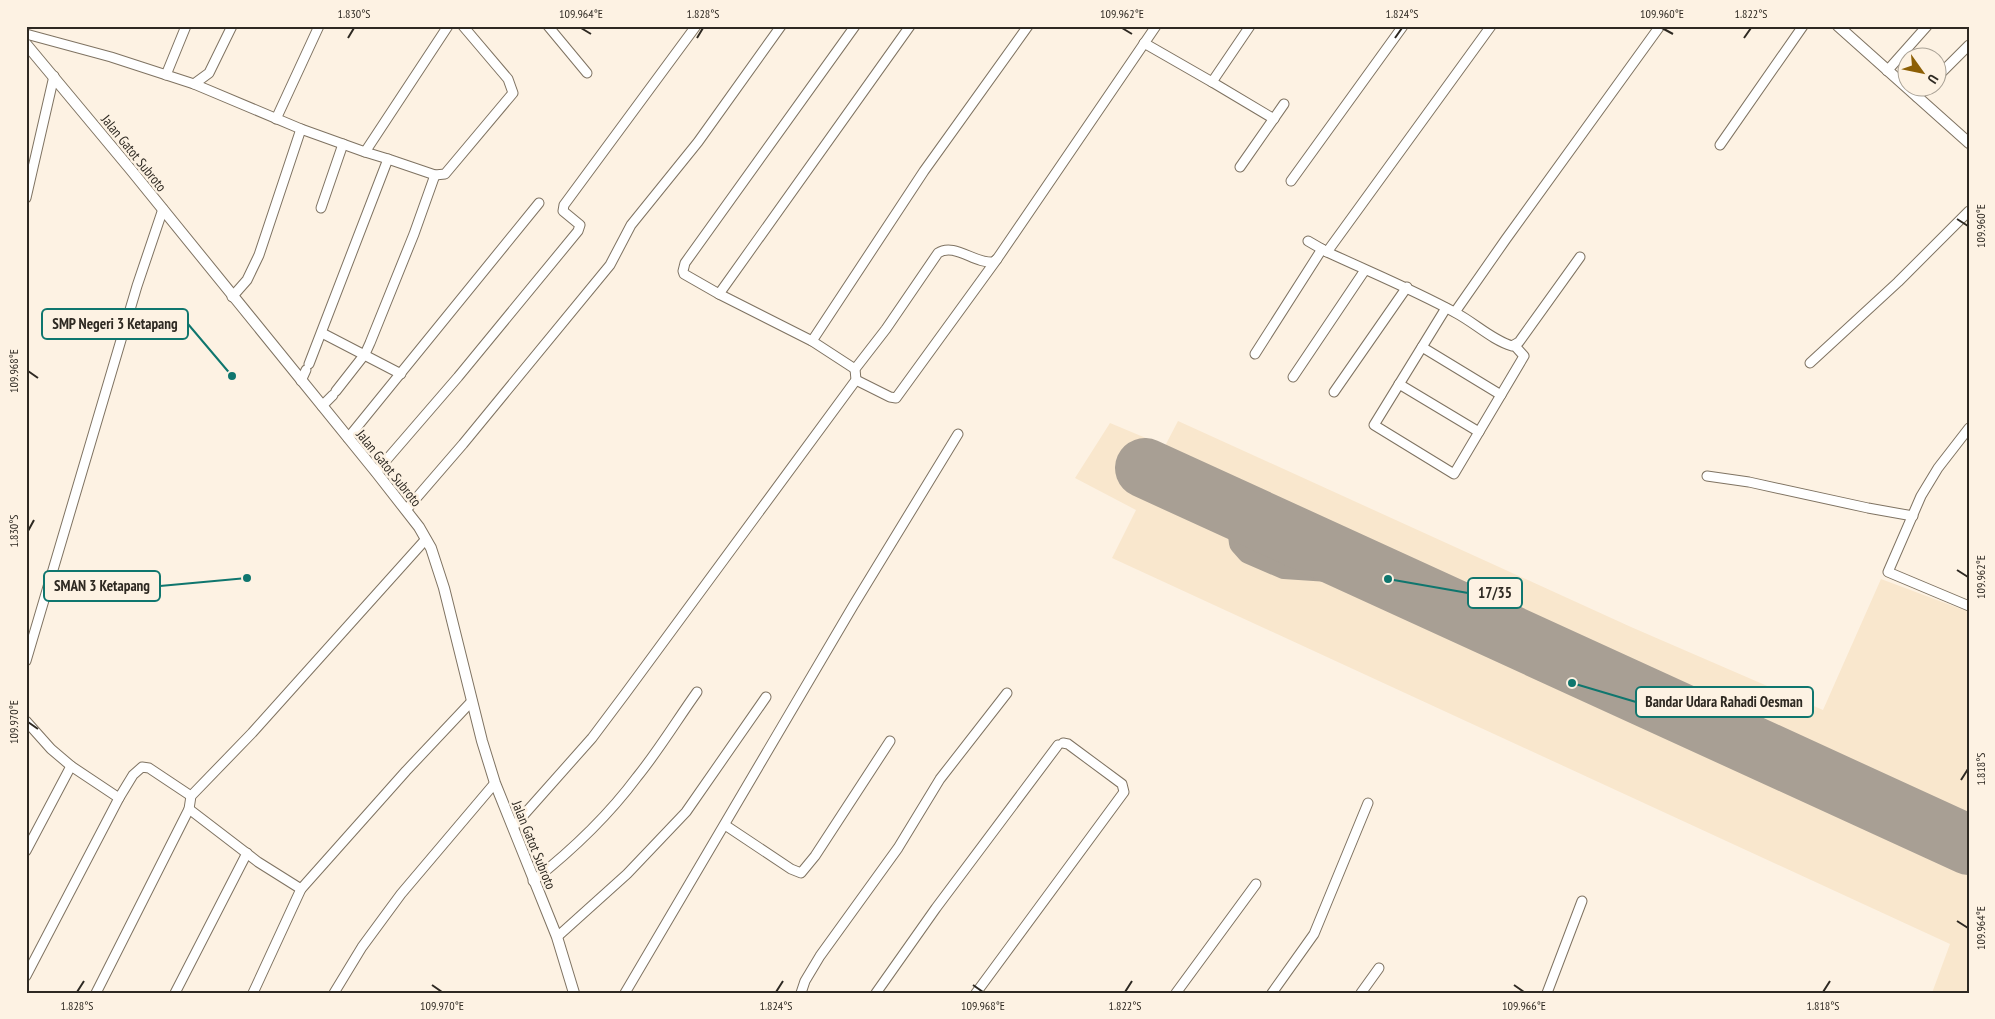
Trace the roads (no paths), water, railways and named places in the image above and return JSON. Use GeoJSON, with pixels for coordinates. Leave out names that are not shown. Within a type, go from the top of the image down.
{"type":"FeatureCollection","features":[{"type":"Feature","properties":{"kind":"street"},"geometry":{"type":"LineString","coordinates":[[166,75],[186,26]]}},
{"type":"Feature","properties":{"kind":"street"},"geometry":{"type":"LineString","coordinates":[[194,84],[210,74],[232,26]]}},
{"type":"Feature","properties":{"kind":"street"},"geometry":{"type":"LineString","coordinates":[[276,118],[319,26]]}},
{"type":"Feature","properties":{"kind":"street"},"geometry":{"type":"LineString","coordinates":[[365,152],[448,26]]}},
{"type":"Feature","properties":{"kind":"street"},"geometry":{"type":"LineString","coordinates":[[26,34],[102,54],[194,84],[301,129],[435,175],[449,172],[513,92],[508,78],[464,26]]}},
{"type":"Feature","properties":{"kind":"street"},"geometry":{"type":"LineString","coordinates":[[548,26],[588,73]]}},
{"type":"Feature","properties":{"kind":"street"},"geometry":{"type":"LineString","coordinates":[[376,472],[578,231],[580,225],[563,211],[564,205],[696,26]]}},
{"type":"Feature","properties":{"kind":"street"},"geometry":{"type":"LineString","coordinates":[[406,510],[463,444],[610,265],[631,224],[698,142],[781,26]]}},
{"type":"Feature","properties":{"kind":"street"},"geometry":{"type":"LineString","coordinates":[[855,26],[685,263],[683,270],[684,274],[812,341],[855,369]]}},
{"type":"Feature","properties":{"kind":"street"},"geometry":{"type":"LineString","coordinates":[[719,294],[910,26]]}},
{"type":"Feature","properties":{"kind":"street"},"geometry":{"type":"LineString","coordinates":[[812,341],[924,171],[1028,26]]}},
{"type":"Feature","properties":{"kind":"street"},"geometry":{"type":"LineString","coordinates":[[856,380],[890,397],[896,398],[997,259],[1156,26]]}},
{"type":"Feature","properties":{"kind":"street"},"geometry":{"type":"LineString","coordinates":[[1212,82],[1250,26]]}},
{"type":"Feature","properties":{"kind":"street"},"geometry":{"type":"LineString","coordinates":[[1291,181],[1403,26]]}},
{"type":"Feature","properties":{"kind":"street"},"geometry":{"type":"LineString","coordinates":[[1255,354],[1325,250],[1491,26]]}},
{"type":"Feature","properties":{"kind":"street"},"geometry":{"type":"LineString","coordinates":[[1455,312],[1660,26]]}},
{"type":"Feature","properties":{"kind":"street"},"geometry":{"type":"LineString","coordinates":[[1720,145],[1803,26]]}},
{"type":"Feature","properties":{"kind":"street"},"geometry":{"type":"LineString","coordinates":[[1887,71],[1927,26]]}},
{"type":"Feature","properties":{"kind":"street"},"geometry":{"type":"LineString","coordinates":[[1845,29],[1898,81]]}},
{"type":"Feature","properties":{"kind":"street"},"geometry":{"type":"LineString","coordinates":[[1144,43],[1274,119]]}},
{"type":"Feature","properties":{"kind":"street","name":"Jalan Gatot Subroto"},"geometry":{"type":"LineString","coordinates":[[26,44],[163,209],[232,297],[376,472],[426,538],[435,558],[444,588],[472,701],[495,783],[557,937],[574,993]]}},
{"type":"Feature","properties":{"kind":"street"},"geometry":{"type":"LineString","coordinates":[[1948,66],[1969,45]]}},
{"type":"Feature","properties":{"kind":"street"},"geometry":{"type":"LineString","coordinates":[[26,198],[54,76]]}},
{"type":"Feature","properties":{"kind":"street"},"geometry":{"type":"LineString","coordinates":[[1918,98],[1969,143]]}},
{"type":"Feature","properties":{"kind":"street"},"geometry":{"type":"LineString","coordinates":[[1240,167],[1284,104]]}},
{"type":"Feature","properties":{"kind":"street"},"geometry":{"type":"LineString","coordinates":[[232,297],[247,280],[259,254],[301,129]]}},
{"type":"Feature","properties":{"kind":"street"},"geometry":{"type":"LineString","coordinates":[[321,208],[343,144]]}},
{"type":"Feature","properties":{"kind":"street"},"geometry":{"type":"LineString","coordinates":[[301,381],[322,333],[388,159]]}},
{"type":"Feature","properties":{"kind":"street"},"geometry":{"type":"LineString","coordinates":[[322,406],[335,393],[365,354],[414,234],[435,175]]}},
{"type":"Feature","properties":{"kind":"street"},"geometry":{"type":"LineString","coordinates":[[348,438],[540,203]]}},
{"type":"Feature","properties":{"kind":"street"},"geometry":{"type":"LineString","coordinates":[[26,661],[137,286],[163,209]]}},
{"type":"Feature","properties":{"kind":"street"},"geometry":{"type":"LineString","coordinates":[[1810,362],[1898,282],[1969,211]]}},
{"type":"Feature","properties":{"kind":"street"},"geometry":{"type":"LineString","coordinates":[[1308,241],[1365,270],[1407,287],[1455,312],[1503,342],[1515,346],[1524,356],[1454,474],[1374,425],[1446,308]]}},
{"type":"Feature","properties":{"kind":"street"},"geometry":{"type":"LineString","coordinates":[[513,827],[573,760],[609,716],[856,380],[855,369],[886,329],[938,253],[948,250],[984,262],[993,262],[997,259]]}},
{"type":"Feature","properties":{"kind":"street"},"geometry":{"type":"LineString","coordinates":[[1515,346],[1580,257]]}},
{"type":"Feature","properties":{"kind":"street"},"geometry":{"type":"LineString","coordinates":[[1293,377],[1365,270]]}},
{"type":"Feature","properties":{"kind":"street"},"geometry":{"type":"LineString","coordinates":[[1334,392],[1407,287]]}},
{"type":"Feature","properties":{"kind":"street"},"geometry":{"type":"LineString","coordinates":[[322,333],[401,374]]}},
{"type":"Feature","properties":{"kind":"street"},"geometry":{"type":"LineString","coordinates":[[1422,347],[1501,395]]}},
{"type":"Feature","properties":{"kind":"street"},"geometry":{"type":"LineString","coordinates":[[1399,384],[1479,432]]}},
{"type":"Feature","properties":{"kind":"street"},"geometry":{"type":"LineString","coordinates":[[1969,428],[1938,468],[1922,496],[1888,572],[1969,606]]}},
{"type":"Feature","properties":{"kind":"street"},"geometry":{"type":"LineString","coordinates":[[625,993],[853,606],[958,434]]}},
{"type":"Feature","properties":{"kind":"street"},"geometry":{"type":"LineString","coordinates":[[1707,476],[1749,482],[1912,516]]}},
{"type":"Feature","properties":{"kind":"street"},"geometry":{"type":"LineString","coordinates":[[96,993],[189,809],[191,796],[252,733],[426,538]]}},
{"type":"Feature","properties":{"kind":"street"},"geometry":{"type":"LineString","coordinates":[[533,881],[577,842],[618,800],[651,758],[697,692]]}},
{"type":"Feature","properties":{"kind":"street"},"geometry":{"type":"LineString","coordinates":[[801,993],[820,956],[898,848],[940,779],[1007,692]]}},
{"type":"Feature","properties":{"kind":"street"},"geometry":{"type":"LineString","coordinates":[[557,937],[626,874],[686,812],[766,697]]}},
{"type":"Feature","properties":{"kind":"street"},"geometry":{"type":"LineString","coordinates":[[253,993],[301,889],[399,778],[472,701]]}},
{"type":"Feature","properties":{"kind":"street"},"geometry":{"type":"LineString","coordinates":[[26,722],[51,749],[71,766],[119,798]]}},
{"type":"Feature","properties":{"kind":"street"},"geometry":{"type":"LineString","coordinates":[[725,825],[791,869],[801,873],[815,856],[890,741]]}},
{"type":"Feature","properties":{"kind":"street"},"geometry":{"type":"LineString","coordinates":[[876,993],[936,908],[1060,744],[1068,744],[1122,784],[1124,792],[976,993]]}},
{"type":"Feature","properties":{"kind":"street"},"geometry":{"type":"LineString","coordinates":[[26,851],[71,766]]}},
{"type":"Feature","properties":{"kind":"street"},"geometry":{"type":"LineString","coordinates":[[26,976],[119,798],[137,770],[145,766],[191,796]]}},
{"type":"Feature","properties":{"kind":"street"},"geometry":{"type":"LineString","coordinates":[[334,993],[362,947],[402,894],[495,783]]}},
{"type":"Feature","properties":{"kind":"street"},"geometry":{"type":"LineString","coordinates":[[1272,993],[1314,934],[1368,803]]}},
{"type":"Feature","properties":{"kind":"street"},"geometry":{"type":"LineString","coordinates":[[189,809],[247,853],[301,889]]}},
{"type":"Feature","properties":{"kind":"street"},"geometry":{"type":"LineString","coordinates":[[175,993],[247,853]]}},
{"type":"Feature","properties":{"kind":"street"},"geometry":{"type":"LineString","coordinates":[[1176,993],[1256,884]]}},
{"type":"Feature","properties":{"kind":"street"},"geometry":{"type":"LineString","coordinates":[[1547,993],[1582,901]]}},
{"type":"Feature","properties":{"kind":"street"},"geometry":{"type":"LineString","coordinates":[[1360,993],[1379,968]]}},
{"type":"Feature","properties":{"kind":"place","name":"SMP Negeri 3 Ketapang"},"geometry":{"type":"Point","coordinates":[232,376]}},
{"type":"Feature","properties":{"kind":"place","name":"SMAN 3 Ketapang"},"geometry":{"type":"Point","coordinates":[247,578]}},
{"type":"Feature","properties":{"kind":"place","name":"17/35"},"geometry":{"type":"Point","coordinates":[1388,579]}},
{"type":"Feature","properties":{"kind":"place","name":"Bandar Udara Rahadi Oesman"},"geometry":{"type":"Point","coordinates":[1572,683]}}]}
